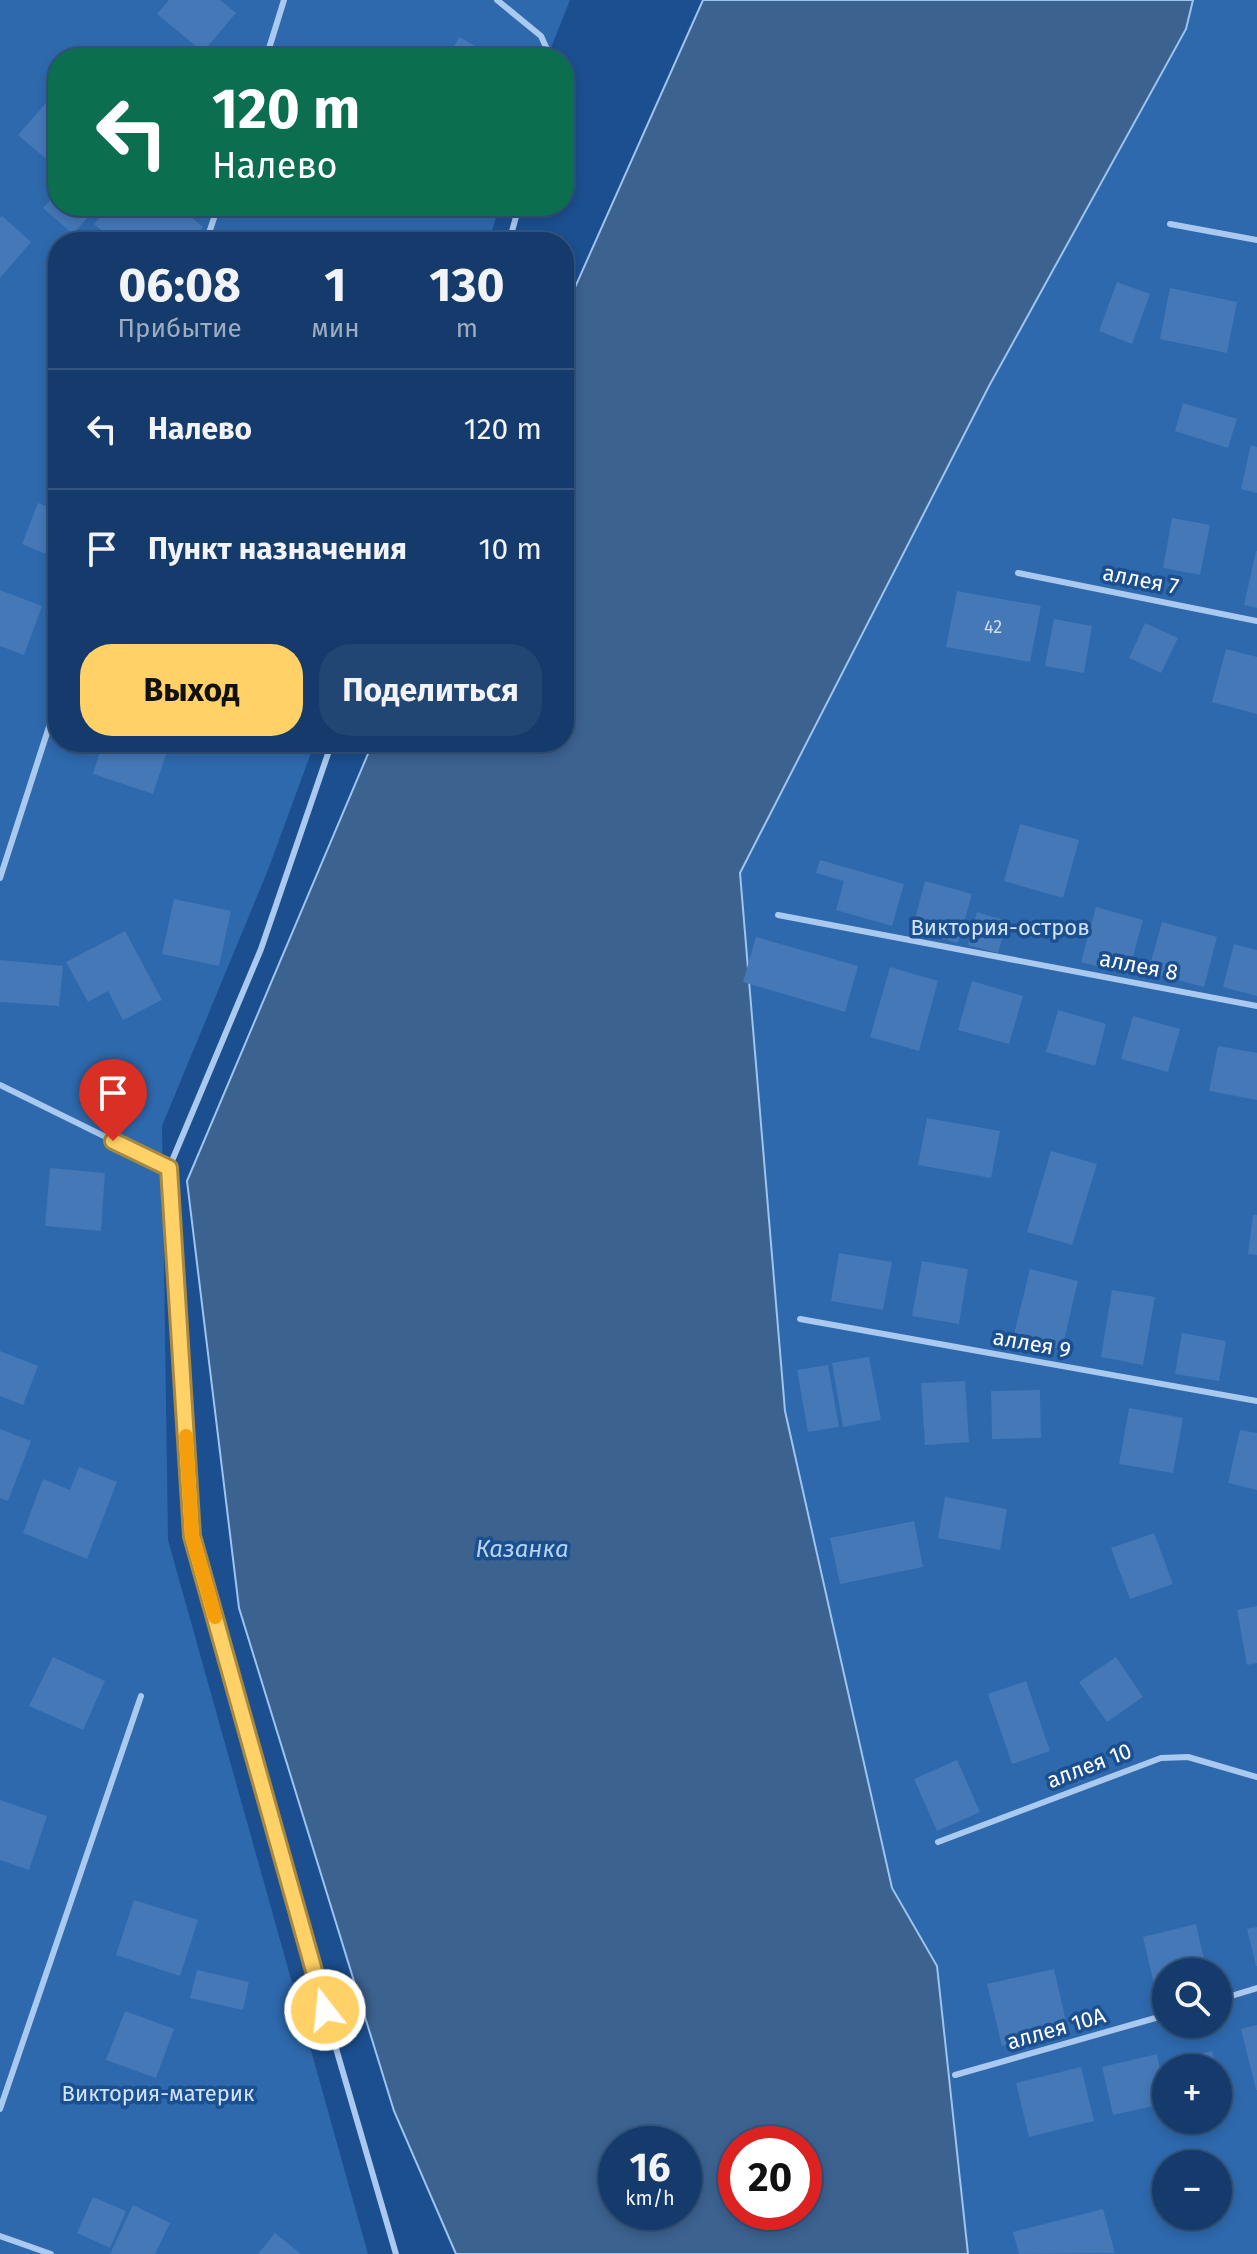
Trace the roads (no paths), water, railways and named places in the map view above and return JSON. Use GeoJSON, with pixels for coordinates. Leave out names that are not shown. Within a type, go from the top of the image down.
{"type":"FeatureCollection","features":[{"type":"Feature","properties":{"kind":"lane"},"geometry":{"type":"LineString","coordinates":[[269,48],[284,0]]}},
{"type":"Feature","properties":{"kind":"lane"},"geometry":{"type":"LineString","coordinates":[[497,0],[541,36],[546,48]]}},
{"type":"Feature","properties":{"kind":"lane"},"geometry":{"type":"LineString","coordinates":[[1170,224],[1257,240]]}},
{"type":"Feature","properties":{"kind":"lane","name":"аллея 7"},"geometry":{"type":"LineString","coordinates":[[1018,573],[1257,621]]}},
{"type":"Feature","properties":{"kind":"lane"},"geometry":{"type":"LineString","coordinates":[[0,878],[48,730]]}},
{"type":"Feature","properties":{"kind":"lane"},"geometry":{"type":"LineString","coordinates":[[329,752],[261,949],[169,1168],[192,1536],[396,2254]]}},
{"type":"Feature","properties":{"kind":"lane","name":"аллея 8"},"geometry":{"type":"LineString","coordinates":[[778,915],[1257,1006]]}},
{"type":"Feature","properties":{"kind":"lane"},"geometry":{"type":"LineString","coordinates":[[0,1085],[169,1168]]}},
{"type":"Feature","properties":{"kind":"lane","name":"аллея 9"},"geometry":{"type":"LineString","coordinates":[[800,1319],[1257,1401]]}},
{"type":"Feature","properties":{"kind":"lane"},"geometry":{"type":"LineString","coordinates":[[0,2109],[141,1696]]}},
{"type":"Feature","properties":{"kind":"lane","name":"аллея 10"},"geometry":{"type":"LineString","coordinates":[[938,1842],[1161,1758],[1188,1757],[1257,1777]]}},
{"type":"Feature","properties":{"kind":"lane"},"geometry":{"type":"LineString","coordinates":[[1232,1996],[1257,1988]]}},
{"type":"Feature","properties":{"kind":"lane","name":"аллея 10А"},"geometry":{"type":"LineString","coordinates":[[955,2075],[1152,2019]]}},
{"type":"Feature","properties":{"kind":"lane"},"geometry":{"type":"LineString","coordinates":[[0,2236],[51,2254]]}},
{"type":"Feature","properties":{"kind":"water","name":"Казанка"},"geometry":{"type":"Polygon","coordinates":[[[703,0],[1193,0],[1186,29],[989,386],[740,873],[785,1411],[892,1888],[937,1966],[968,2254],[456,2254],[394,2111],[239,1608],[187,1181],[369,752],[574,752],[574,290],[703,0]]]}},
{"type":"Feature","properties":{"kind":"park label","name":"Виктория-остров"},"geometry":{"type":"Point","coordinates":[1000,927]}},
{"type":"Feature","properties":{"kind":"park label","name":"Виктория-материк"},"geometry":{"type":"Point","coordinates":[158,2093]}}]}
